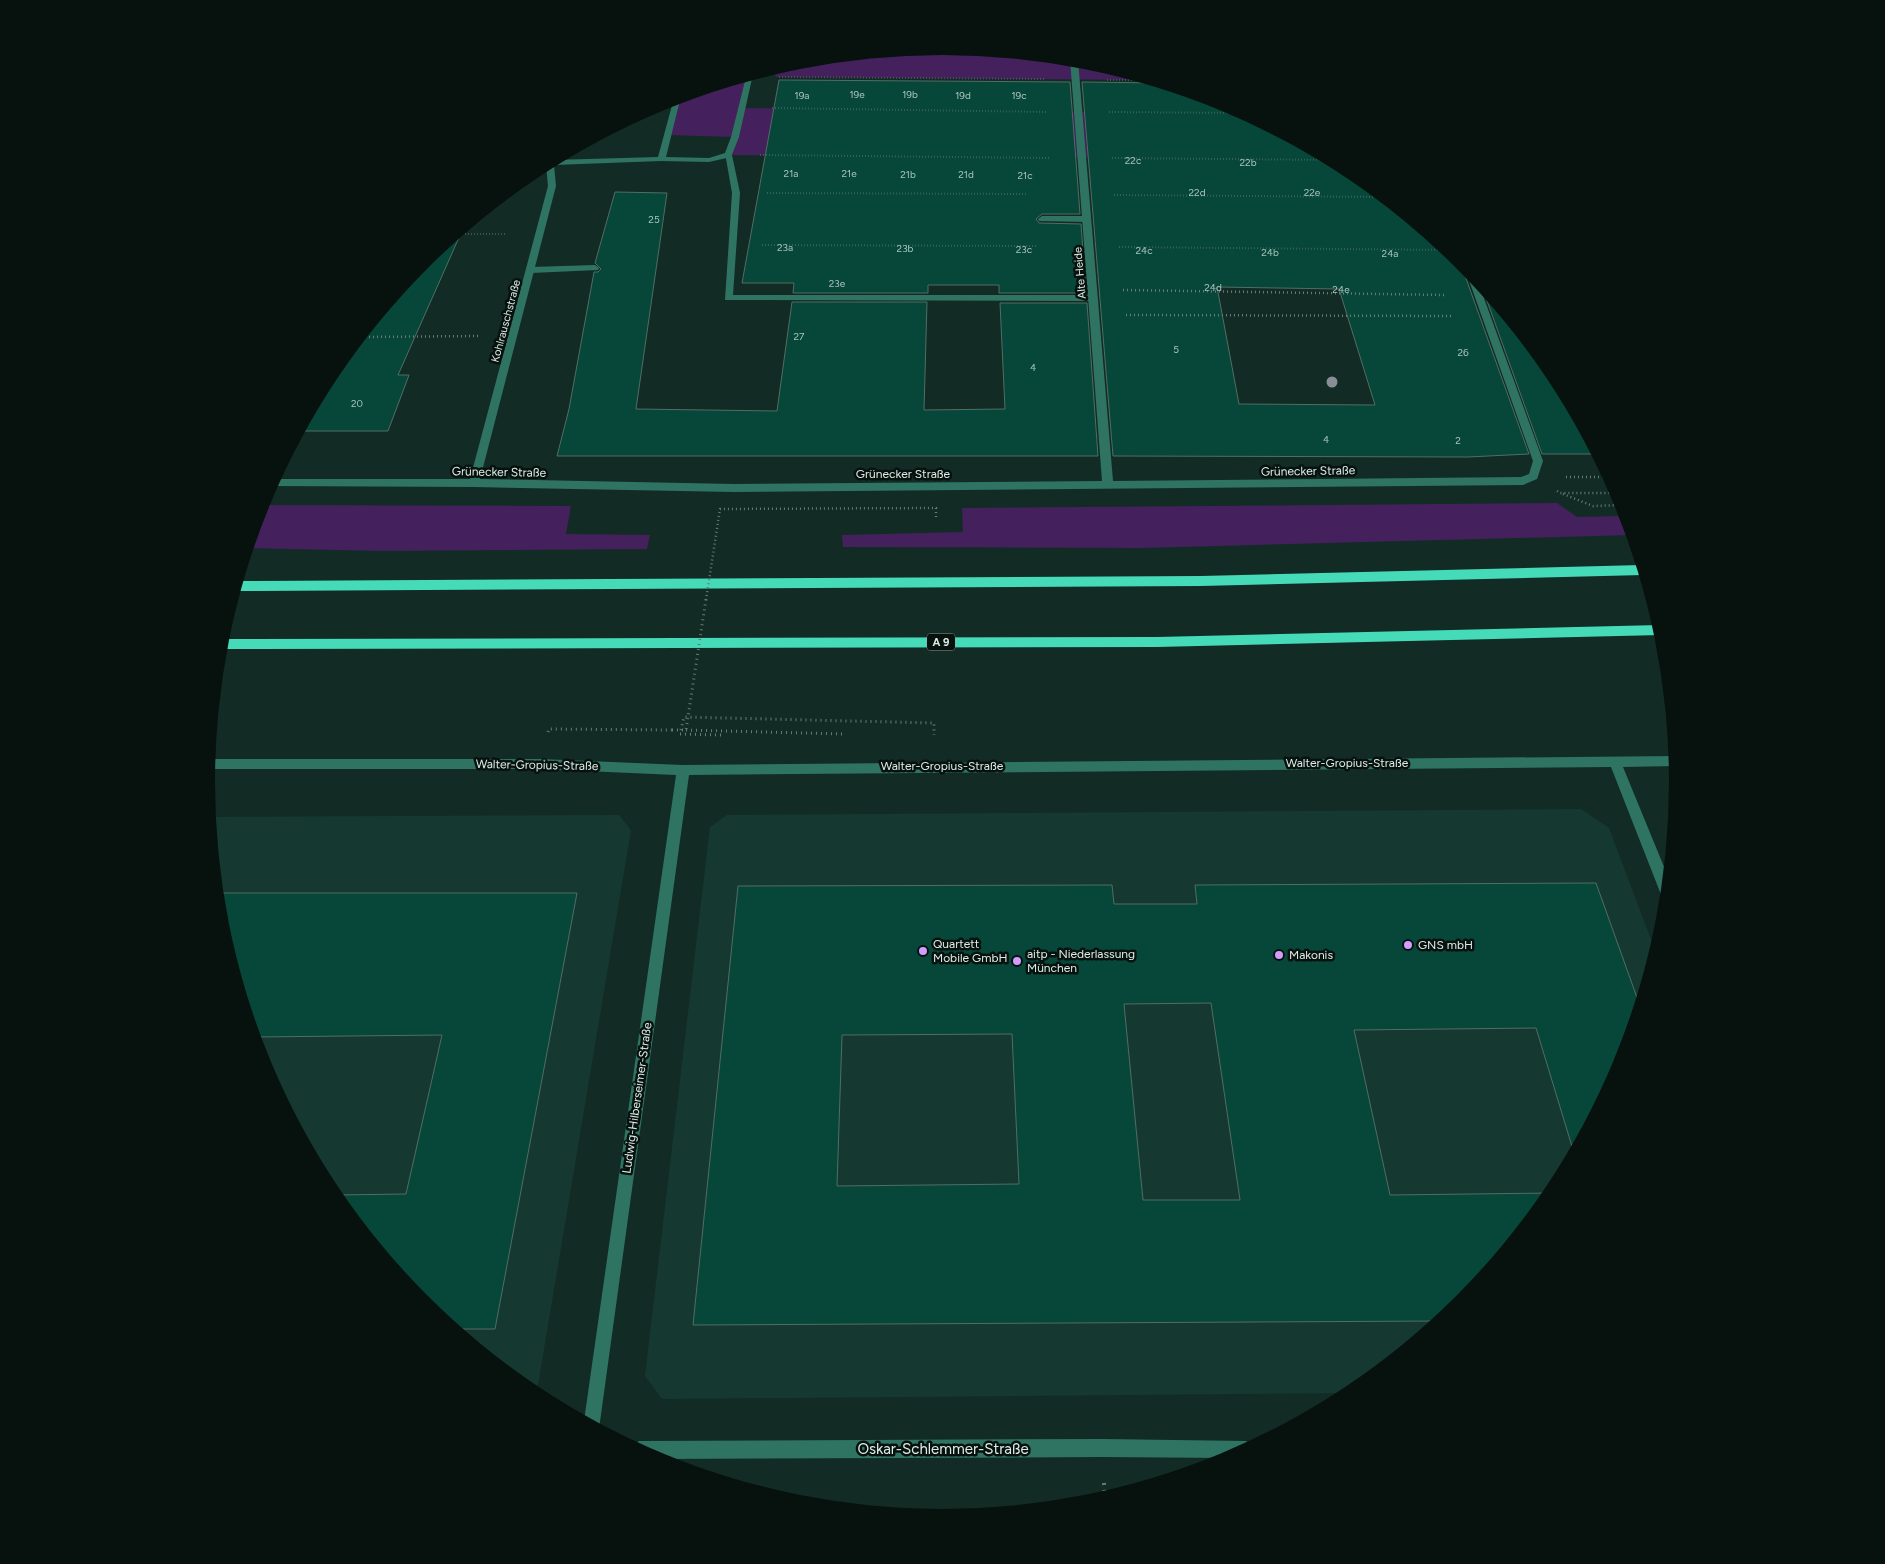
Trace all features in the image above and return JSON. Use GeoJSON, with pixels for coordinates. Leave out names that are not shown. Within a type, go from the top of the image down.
{"type":"FeatureCollection","features":[{"type":"Feature","properties":{"kind":"highway"},"geometry":{"type":"LineString","coordinates":[[242,586],[1191,581],[1638,570]]}},
{"type":"Feature","properties":{"kind":"highway","name":"A 9"},"geometry":{"type":"LineString","coordinates":[[228,644],[1157,642],[1654,630]]}},
{"type":"Feature","properties":{"kind":"street","name":"Alte Heide"},"geometry":{"type":"LineString","coordinates":[[1075,67],[1108,485]]}},
{"type":"Feature","properties":{"kind":"street"},"geometry":{"type":"LineString","coordinates":[[749,82],[735,137],[728,154],[736,193],[728,298],[1093,294]]}},
{"type":"Feature","properties":{"kind":"street"},"geometry":{"type":"LineString","coordinates":[[661,159],[676,106]]}},
{"type":"Feature","properties":{"kind":"street"},"geometry":{"type":"LineString","coordinates":[[561,163],[661,159],[709,160],[728,154]]}},
{"type":"Feature","properties":{"kind":"street","name":"Kohlrauschstraße"},"geometry":{"type":"LineString","coordinates":[[474,483],[552,186],[549,171]]}},
{"type":"Feature","properties":{"kind":"street"},"geometry":{"type":"LineString","coordinates":[[1042,219],[1087,219]]}},
{"type":"Feature","properties":{"kind":"street"},"geometry":{"type":"LineString","coordinates":[[531,270],[595,268]]}},
{"type":"Feature","properties":{"kind":"street"},"geometry":{"type":"LineString","coordinates":[[1477,290],[1538,461],[1533,476]]}},
{"type":"Feature","properties":{"kind":"street","name":"Grünecker Straße"},"geometry":{"type":"LineString","coordinates":[[280,483],[474,483],[734,488],[1523,481],[1533,476]]}},
{"type":"Feature","properties":{"kind":"street"},"geometry":{"type":"LineString","coordinates":[[1615,761],[1662,881]]}},
{"type":"Feature","properties":{"kind":"street","name":"Walter-Gropius-Straße"},"geometry":{"type":"LineString","coordinates":[[216,764],[540,764],[682,770],[889,766],[1669,761]]}},
{"type":"Feature","properties":{"kind":"street","name":"Ludwig-Hilberseimer-Straße"},"geometry":{"type":"LineString","coordinates":[[593,1419],[682,770]]}},
{"type":"Feature","properties":{"kind":"street","name":"Oskar-Schlemmer-Straße"},"geometry":{"type":"LineString","coordinates":[[655,1450],[1092,1448],[1230,1450]]}},
{"type":"Feature","properties":{"kind":"path"},"geometry":{"type":"LineString","coordinates":[[770,76],[1130,80]]}},
{"type":"Feature","properties":{"kind":"path"},"geometry":{"type":"LineString","coordinates":[[742,108],[1227,113]]}},
{"type":"Feature","properties":{"kind":"path"},"geometry":{"type":"LineString","coordinates":[[728,154],[1318,160]]}},
{"type":"Feature","properties":{"kind":"path"},"geometry":{"type":"LineString","coordinates":[[736,193],[1373,197]]}},
{"type":"Feature","properties":{"kind":"path"},"geometry":{"type":"LineString","coordinates":[[464,234],[540,234]]}},
{"type":"Feature","properties":{"kind":"path"},"geometry":{"type":"LineString","coordinates":[[733,244],[1438,250]]}},
{"type":"Feature","properties":{"kind":"path"},"geometry":{"type":"LineString","coordinates":[[1093,294],[1479,295]]}},
{"type":"Feature","properties":{"kind":"path"},"geometry":{"type":"LineString","coordinates":[[1095,315],[1487,316]]}},
{"type":"Feature","properties":{"kind":"path"},"geometry":{"type":"LineString","coordinates":[[368,337],[514,336]]}},
{"type":"Feature","properties":{"kind":"path"},"geometry":{"type":"LineString","coordinates":[[1533,476],[1602,477]]}},
{"type":"Feature","properties":{"kind":"path"},"geometry":{"type":"LineString","coordinates":[[1533,476],[1560,493],[1593,506],[1615,506]]}},
{"type":"Feature","properties":{"kind":"path"},"geometry":{"type":"LineString","coordinates":[[1560,493],[1609,493]]}},
{"type":"Feature","properties":{"kind":"path"},"geometry":{"type":"LineString","coordinates":[[686,730],[720,509],[936,508],[936,519]]}},
{"type":"Feature","properties":{"kind":"path"},"geometry":{"type":"LineString","coordinates":[[684,717],[934,723],[934,737],[924,737]]}},
{"type":"Feature","properties":{"kind":"path"},"geometry":{"type":"LineString","coordinates":[[549,729],[846,734]]}},
{"type":"Feature","properties":{"kind":"shaded area"},"geometry":{"type":"Polygon","coordinates":[[[942,55],[1037,61],[1130,80],[776,77],[775,75],[801,69],[848,61],[942,55]]]}},
{"type":"Feature","properties":{"kind":"shaded area"},"geometry":{"type":"Polygon","coordinates":[[[748,82],[742,108],[1229,114],[1264,130],[1317,159],[728,155],[734,137],[668,135],[676,106],[748,82]]]}},
{"type":"Feature","properties":{"kind":"shaded area"},"geometry":{"type":"Polygon","coordinates":[[[1557,503],[1577,517],[1619,516],[1626,535],[1142,548],[843,547],[842,535],[963,532],[962,508],[1557,503]]]}},
{"type":"Feature","properties":{"kind":"shaded area"},"geometry":{"type":"Polygon","coordinates":[[[271,505],[571,506],[566,534],[650,535],[647,549],[383,551],[254,548],[271,505]]]}},
{"type":"Feature","properties":{"kind":"shaded area"},"geometry":{"type":"Polygon","coordinates":[[[1581,809],[1609,828],[1652,942],[1631,1016],[1614,1060],[1595,1104],[1547,1186],[1519,1225],[1457,1296],[1422,1329],[1385,1359],[1335,1393],[662,1399],[645,1376],[710,827],[727,815],[1581,809]]]}},
{"type":"Feature","properties":{"kind":"shaded area"},"geometry":{"type":"Polygon","coordinates":[[[619,815],[631,830],[538,1385],[500,1359],[463,1329],[428,1296],[366,1225],[338,1186],[313,1146],[290,1104],[271,1060],[254,1016],[240,970],[229,924],[216,817],[619,815]]]}},
{"type":"Feature","properties":{"kind":"building"},"geometry":{"type":"Polygon","coordinates":[[[779,80],[1070,82],[1080,214],[1042,214],[1036,219],[1039,223],[1081,224],[1086,293],[999,293],[999,285],[928,285],[928,293],[793,293],[794,283],[742,283],[779,80]]]}},
{"type":"Feature","properties":{"kind":"building"},"geometry":{"type":"Polygon","coordinates":[[[1082,82],[1140,83],[1221,110],[1264,130],[1306,152],[1385,205],[1422,235],[1457,268],[1466,278],[1529,454],[1468,457],[1113,456],[1082,82]],[[1217,287],[1239,404],[1375,405],[1339,289],[1217,287]]]}},
{"type":"Feature","properties":{"kind":"building"},"geometry":{"type":"Polygon","coordinates":[[[615,192],[667,193],[636,409],[777,411],[792,302],[927,302],[924,410],[1005,409],[1000,303],[1087,303],[1098,456],[557,456],[569,409],[594,272],[598,272],[601,269],[595,263],[615,192]]]}},
{"type":"Feature","properties":{"kind":"building"},"geometry":{"type":"Polygon","coordinates":[[[458,240],[398,375],[409,375],[388,431],[306,431],[338,378],[366,339],[428,268],[458,240]]]}},
{"type":"Feature","properties":{"kind":"building"},"geometry":{"type":"Polygon","coordinates":[[[1487,301],[1519,339],[1547,378],[1592,454],[1542,454],[1487,301]]]}},
{"type":"Feature","properties":{"kind":"building"},"geometry":{"type":"Polygon","coordinates":[[[1596,883],[1637,997],[1614,1060],[1595,1104],[1572,1146],[1536,1028],[1354,1030],[1390,1195],[1542,1193],[1519,1225],[1489,1261],[1457,1296],[1430,1321],[693,1325],[738,886],[1112,885],[1114,904],[1197,904],[1195,885],[1596,883]],[[1211,1003],[1124,1004],[1143,1200],[1240,1200],[1211,1003]],[[1012,1034],[842,1035],[837,1186],[1019,1184],[1012,1034]]]}},
{"type":"Feature","properties":{"kind":"building"},"geometry":{"type":"Polygon","coordinates":[[[224,893],[577,893],[495,1329],[463,1329],[428,1296],[396,1261],[344,1195],[406,1194],[442,1035],[262,1037],[240,970],[229,924],[224,893]]]}},
{"type":"Feature","properties":{"kind":"place","name":"GNS mbH"},"geometry":{"type":"Point","coordinates":[1408,945]}},
{"type":"Feature","properties":{"kind":"place","name":"Quartett Mobile GmbH"},"geometry":{"type":"Point","coordinates":[923,951]}},
{"type":"Feature","properties":{"kind":"place","name":"Makonis"},"geometry":{"type":"Point","coordinates":[1279,955]}},
{"type":"Feature","properties":{"kind":"place","name":"aitp - Niederlassung München"},"geometry":{"type":"Point","coordinates":[1017,961]}}]}
